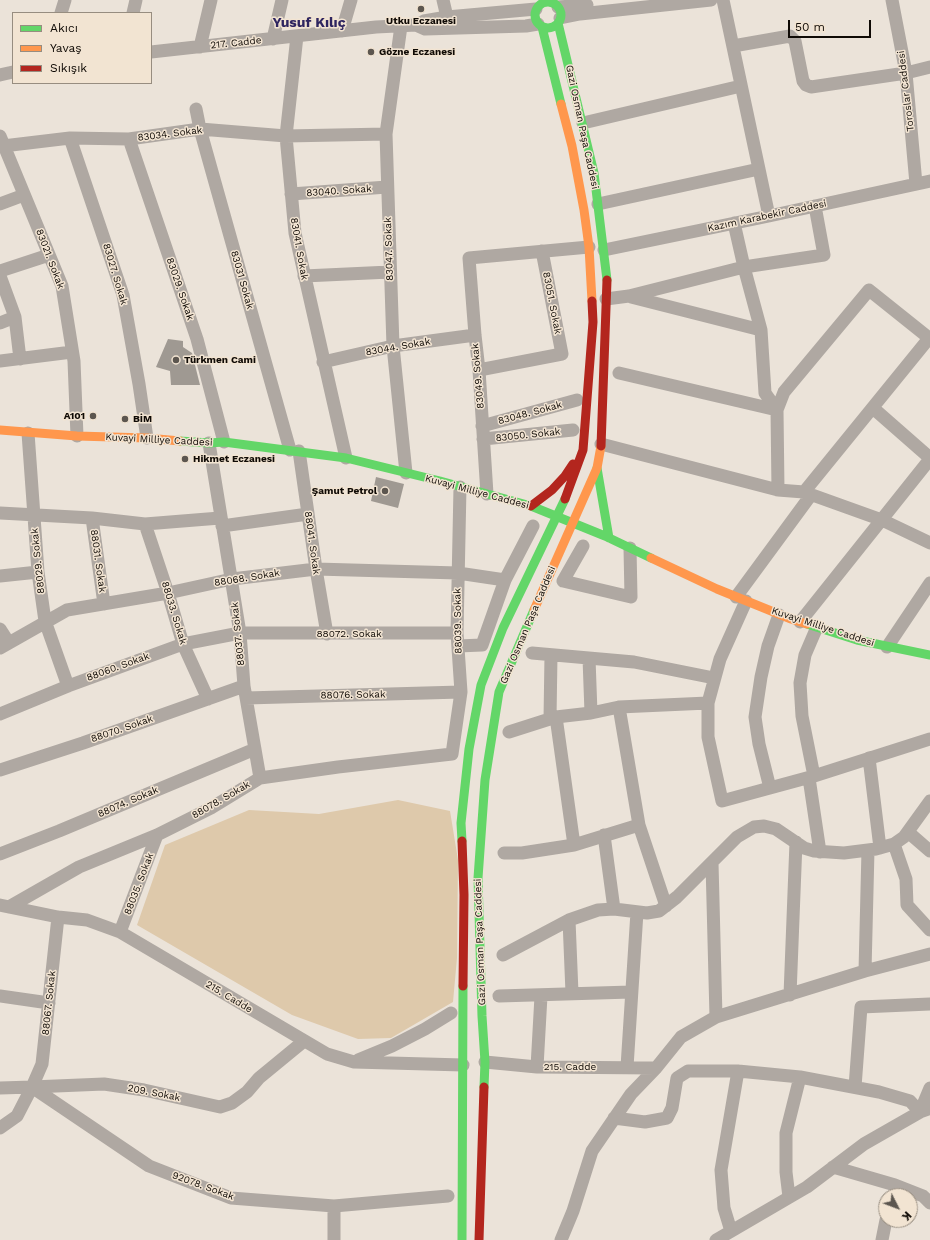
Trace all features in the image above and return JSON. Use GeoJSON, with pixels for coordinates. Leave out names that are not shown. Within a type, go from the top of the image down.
{"type":"FeatureCollection","features":[{"type":"Feature","properties":{"kind":"main road"},"geometry":{"type":"LineString","coordinates":[[544,2],[550,2],[557,10],[553,27],[548,28],[540,25],[535,19],[538,5],[544,2]]}},
{"type":"Feature","properties":{"kind":"main road","name":"Gazi Osman Paşa Caddesi"},"geometry":{"type":"LineString","coordinates":[[479,1240],[485,1062],[482,1016],[478,878],[485,780],[499,692],[597,468],[600,444],[607,274],[594,173],[557,10]]}},
{"type":"Feature","properties":{"kind":"main road","name":"Gazi Osman Paşa Caddesi"},"geometry":{"type":"LineString","coordinates":[[462,1240],[464,895],[461,823],[469,749],[481,685],[503,628],[566,498],[583,450],[593,322],[590,246],[584,210],[572,146],[540,25]]}},
{"type":"Feature","properties":{"kind":"main road","name":"Kuvayi Milliye Caddesi"},"geometry":{"type":"LineString","coordinates":[[0,430],[77,436],[147,438],[209,443],[224,442],[346,458],[531,506],[609,538],[741,599],[800,622],[886,647],[930,655]]}},
{"type":"Feature","properties":{"kind":"main road"},"geometry":{"type":"LineString","coordinates":[[531,506],[552,490],[565,476],[583,450]]}},
{"type":"Feature","properties":{"kind":"main road"},"geometry":{"type":"LineString","coordinates":[[597,468],[609,538]]}},
{"type":"Feature","properties":{"kind":"street"},"geometry":{"type":"LineString","coordinates":[[61,12],[65,0]]}},
{"type":"Feature","properties":{"kind":"street"},"geometry":{"type":"LineString","coordinates":[[132,12],[136,0]]}},
{"type":"Feature","properties":{"kind":"street"},"geometry":{"type":"LineString","coordinates":[[200,47],[211,0]]}},
{"type":"Feature","properties":{"kind":"street"},"geometry":{"type":"LineString","coordinates":[[273,39],[282,0]]}},
{"type":"Feature","properties":{"kind":"street"},"geometry":{"type":"LineString","coordinates":[[342,31],[351,0]]}},
{"type":"Feature","properties":{"kind":"street"},"geometry":{"type":"LineString","coordinates":[[443,0],[447,17]]}},
{"type":"Feature","properties":{"kind":"street"},"geometry":{"type":"LineString","coordinates":[[557,10],[632,0]]}},
{"type":"Feature","properties":{"kind":"street"},"geometry":{"type":"LineString","coordinates":[[557,10],[580,14],[711,0]]}},
{"type":"Feature","properties":{"kind":"street"},"geometry":{"type":"LineString","coordinates":[[723,0],[769,216]]}},
{"type":"Feature","properties":{"kind":"street","name":"Toroslar Caddesi"},"geometry":{"type":"LineString","coordinates":[[892,0],[906,72],[916,184]]}},
{"type":"Feature","properties":{"kind":"street","name":"217. Cadde"},"geometry":{"type":"LineString","coordinates":[[152,52],[401,26],[447,17],[538,5]]}},
{"type":"Feature","properties":{"kind":"street","name":"217. Cadde"},"geometry":{"type":"LineString","coordinates":[[420,23],[424,29],[540,25]]}},
{"type":"Feature","properties":{"kind":"street","name":"83047. Sokak"},"geometry":{"type":"LineString","coordinates":[[401,26],[386,134],[393,346],[406,473]]}},
{"type":"Feature","properties":{"kind":"street","name":"83041. Sokak"},"geometry":{"type":"LineString","coordinates":[[297,36],[286,136],[295,233],[323,362],[346,458]]}},
{"type":"Feature","properties":{"kind":"street"},"geometry":{"type":"LineString","coordinates":[[733,46],[790,36],[795,41],[803,81],[806,85],[811,87],[930,67]]}},
{"type":"Feature","properties":{"kind":"street"},"geometry":{"type":"LineString","coordinates":[[0,75],[12,72]]}},
{"type":"Feature","properties":{"kind":"street"},"geometry":{"type":"LineString","coordinates":[[583,123],[742,86]]}},
{"type":"Feature","properties":{"kind":"street","name":"83031 Sokak"},"geometry":{"type":"LineString","coordinates":[[196,109],[200,129],[295,451]]}},
{"type":"Feature","properties":{"kind":"street","name":"83034. Sokak"},"geometry":{"type":"LineString","coordinates":[[2,141],[70,138],[129,139],[200,129],[286,136],[386,134]]}},
{"type":"Feature","properties":{"kind":"street","name":"83027. Sokak"},"geometry":{"type":"LineString","coordinates":[[70,138],[123,295],[140,384],[147,438]]}},
{"type":"Feature","properties":{"kind":"street","name":"83029. Sokak"},"geometry":{"type":"LineString","coordinates":[[129,139],[197,339],[224,442]]}},
{"type":"Feature","properties":{"kind":"street","name":"83021. Sokak"},"geometry":{"type":"LineString","coordinates":[[2,141],[62,286],[72,352],[77,436]]}},
{"type":"Feature","properties":{"kind":"street"},"geometry":{"type":"LineString","coordinates":[[598,204],[759,169]]}},
{"type":"Feature","properties":{"kind":"street","name":"Kazım Karabekir Caddesi"},"geometry":{"type":"LineString","coordinates":[[604,250],[734,224],[930,181]]}},
{"type":"Feature","properties":{"kind":"street","name":"83040. Sokak"},"geometry":{"type":"LineString","coordinates":[[291,194],[387,187]]}},
{"type":"Feature","properties":{"kind":"street"},"geometry":{"type":"LineString","coordinates":[[0,204],[24,195]]}},
{"type":"Feature","properties":{"kind":"street"},"geometry":{"type":"LineString","coordinates":[[606,299],[629,296],[744,267],[824,255],[815,206]]}},
{"type":"Feature","properties":{"kind":"street"},"geometry":{"type":"LineString","coordinates":[[734,224],[761,330],[765,393],[777,410]]}},
{"type":"Feature","properties":{"kind":"street"},"geometry":{"type":"LineString","coordinates":[[542,251],[590,246]]}},
{"type":"Feature","properties":{"kind":"street","name":"83049. Sokak"},"geometry":{"type":"LineString","coordinates":[[486,494],[479,370],[474,335],[469,258],[542,251]]}},
{"type":"Feature","properties":{"kind":"street","name":"83051. Sokak"},"geometry":{"type":"LineString","coordinates":[[479,370],[562,354],[542,251]]}},
{"type":"Feature","properties":{"kind":"street"},"geometry":{"type":"LineString","coordinates":[[0,270],[49,255]]}},
{"type":"Feature","properties":{"kind":"street"},"geometry":{"type":"LineString","coordinates":[[304,276],[390,272]]}},
{"type":"Feature","properties":{"kind":"street"},"geometry":{"type":"LineString","coordinates":[[1,285],[15,317],[20,359]]}},
{"type":"Feature","properties":{"kind":"street"},"geometry":{"type":"LineString","coordinates":[[778,490],[777,410],[784,392],[870,290],[930,337],[807,494],[741,599],[730,635],[714,678],[708,703],[708,737],[722,801],[811,777],[930,739]]}},
{"type":"Feature","properties":{"kind":"street"},"geometry":{"type":"LineString","coordinates":[[629,296],[761,330]]}},
{"type":"Feature","properties":{"kind":"street"},"geometry":{"type":"LineString","coordinates":[[0,323],[15,317]]}},
{"type":"Feature","properties":{"kind":"street","name":"83044. Sokak"},"geometry":{"type":"LineString","coordinates":[[323,362],[393,346],[474,335]]}},
{"type":"Feature","properties":{"kind":"street"},"geometry":{"type":"LineString","coordinates":[[0,361],[72,352]]}},
{"type":"Feature","properties":{"kind":"street"},"geometry":{"type":"LineString","coordinates":[[619,374],[777,410]]}},
{"type":"Feature","properties":{"kind":"street","name":"83048. Sokak"},"geometry":{"type":"LineString","coordinates":[[482,426],[577,400]]}},
{"type":"Feature","properties":{"kind":"street"},"geometry":{"type":"LineString","coordinates":[[800,622],[930,458],[873,408]]}},
{"type":"Feature","properties":{"kind":"street","name":"83050. Sokak"},"geometry":{"type":"LineString","coordinates":[[483,439],[573,430]]}},
{"type":"Feature","properties":{"kind":"street","name":"88029. Sokak"},"geometry":{"type":"LineString","coordinates":[[28,433],[38,572],[45,622],[68,686]]}},
{"type":"Feature","properties":{"kind":"street","name":"88037. Sokak"},"geometry":{"type":"LineString","coordinates":[[209,443],[221,522],[232,579],[240,633],[245,692],[260,778]]}},
{"type":"Feature","properties":{"kind":"street"},"geometry":{"type":"LineString","coordinates":[[600,444],[778,490],[807,494],[882,520],[930,543]]}},
{"type":"Feature","properties":{"kind":"street","name":"88041. Sokak"},"geometry":{"type":"LineString","coordinates":[[295,451],[308,514],[328,634]]}},
{"type":"Feature","properties":{"kind":"street","name":"88039. Sokak"},"geometry":{"type":"LineString","coordinates":[[452,754],[461,692],[457,639],[460,487]]}},
{"type":"Feature","properties":{"kind":"street"},"geometry":{"type":"LineString","coordinates":[[0,513],[33,516],[92,518],[145,524],[221,522],[308,514]]}},
{"type":"Feature","properties":{"kind":"street","name":"88031. Sokak"},"geometry":{"type":"LineString","coordinates":[[92,518],[104,604]]}},
{"type":"Feature","properties":{"kind":"street","name":"88033. Sokak"},"geometry":{"type":"LineString","coordinates":[[145,524],[183,644],[208,699]]}},
{"type":"Feature","properties":{"kind":"street"},"geometry":{"type":"LineString","coordinates":[[505,580],[533,526]]}},
{"type":"Feature","properties":{"kind":"street"},"geometry":{"type":"LineString","coordinates":[[583,546],[563,581],[631,597],[630,548]]}},
{"type":"Feature","properties":{"kind":"street","name":"88068. Sokak"},"geometry":{"type":"LineString","coordinates":[[5,645],[67,610],[168,593],[232,579],[316,569],[458,573],[505,580]]}},
{"type":"Feature","properties":{"kind":"street"},"geometry":{"type":"LineString","coordinates":[[0,576],[38,572]]}},
{"type":"Feature","properties":{"kind":"street","name":"88072. Sokak"},"geometry":{"type":"LineString","coordinates":[[240,633],[328,634],[457,639],[482,645],[505,580]]}},
{"type":"Feature","properties":{"kind":"street"},"geometry":{"type":"LineString","coordinates":[[886,647],[930,583]]}},
{"type":"Feature","properties":{"kind":"street"},"geometry":{"type":"LineString","coordinates":[[770,788],[759,744],[755,717],[768,646],[780,614]]}},
{"type":"Feature","properties":{"kind":"street"},"geometry":{"type":"LineString","coordinates":[[817,627],[805,655],[800,683],[802,716],[820,852]]}},
{"type":"Feature","properties":{"kind":"street"},"geometry":{"type":"LineString","coordinates":[[0,629],[5,645]]}},
{"type":"Feature","properties":{"kind":"street","name":"88060. Sokak"},"geometry":{"type":"LineString","coordinates":[[0,714],[68,686],[183,644],[240,633]]}},
{"type":"Feature","properties":{"kind":"street"},"geometry":{"type":"LineString","coordinates":[[532,653],[634,662],[714,678]]}},
{"type":"Feature","properties":{"kind":"street"},"geometry":{"type":"LineString","coordinates":[[551,655],[553,718],[574,845]]}},
{"type":"Feature","properties":{"kind":"street"},"geometry":{"type":"LineString","coordinates":[[589,658],[592,713]]}},
{"type":"Feature","properties":{"kind":"street","name":"88076. Sokak"},"geometry":{"type":"LineString","coordinates":[[245,692],[461,692]]}},
{"type":"Feature","properties":{"kind":"street","name":"88070. Sokak"},"geometry":{"type":"LineString","coordinates":[[0,770],[208,699],[245,692]]}},
{"type":"Feature","properties":{"kind":"street"},"geometry":{"type":"LineString","coordinates":[[509,732],[553,718],[592,713],[619,707],[708,703]]}},
{"type":"Feature","properties":{"kind":"street"},"geometry":{"type":"LineString","coordinates":[[619,707],[639,825],[666,906]]}},
{"type":"Feature","properties":{"kind":"street","name":"88074. Sokak"},"geometry":{"type":"LineString","coordinates":[[0,854],[255,749]]}},
{"type":"Feature","properties":{"kind":"street","name":"88078. Sokak"},"geometry":{"type":"LineString","coordinates":[[5,906],[79,867],[157,835],[211,808],[260,778],[338,767],[452,754]]}},
{"type":"Feature","properties":{"kind":"street"},"geometry":{"type":"LineString","coordinates":[[865,971],[874,849],[869,758]]}},
{"type":"Feature","properties":{"kind":"street"},"geometry":{"type":"LineString","coordinates":[[503,955],[569,920],[598,910],[614,909],[647,913],[658,911],[677,897],[737,837],[754,827],[764,826],[776,829],[804,848],[820,852],[844,853],[874,849],[894,844],[904,837],[930,801]]}},
{"type":"Feature","properties":{"kind":"street"},"geometry":{"type":"LineString","coordinates":[[504,853],[522,853],[574,845],[639,825]]}},
{"type":"Feature","properties":{"kind":"street"},"geometry":{"type":"LineString","coordinates":[[908,832],[930,851]]}},
{"type":"Feature","properties":{"kind":"street","name":"88035. Sokak"},"geometry":{"type":"LineString","coordinates":[[120,932],[157,835]]}},
{"type":"Feature","properties":{"kind":"street"},"geometry":{"type":"LineString","coordinates":[[604,835],[614,909]]}},
{"type":"Feature","properties":{"kind":"street"},"geometry":{"type":"LineString","coordinates":[[790,995],[796,842]]}},
{"type":"Feature","properties":{"kind":"street"},"geometry":{"type":"LineString","coordinates":[[894,844],[906,879],[907,905],[930,930]]}},
{"type":"Feature","properties":{"kind":"street"},"geometry":{"type":"LineString","coordinates":[[712,863],[716,1017]]}},
{"type":"Feature","properties":{"kind":"street","name":"215. Cadde"},"geometry":{"type":"LineString","coordinates":[[5,906],[58,917],[87,920],[120,932],[327,1054],[354,1062],[463,1065]]}},
{"type":"Feature","properties":{"kind":"street"},"geometry":{"type":"LineString","coordinates":[[627,1067],[637,912]]}},
{"type":"Feature","properties":{"kind":"street","name":"88067. Sokak"},"geometry":{"type":"LineString","coordinates":[[32,1087],[42,1064],[58,917]]}},
{"type":"Feature","properties":{"kind":"street"},"geometry":{"type":"LineString","coordinates":[[569,920],[572,993]]}},
{"type":"Feature","properties":{"kind":"street"},"geometry":{"type":"LineString","coordinates":[[561,1240],[573,1211],[592,1151],[630,1094],[656,1068],[681,1037],[716,1017],[865,971],[930,954]]}},
{"type":"Feature","properties":{"kind":"street"},"geometry":{"type":"LineString","coordinates":[[499,996],[541,996],[572,993],[632,992]]}},
{"type":"Feature","properties":{"kind":"street"},"geometry":{"type":"LineString","coordinates":[[0,996],[49,1003]]}},
{"type":"Feature","properties":{"kind":"street"},"geometry":{"type":"LineString","coordinates":[[536,1067],[541,996]]}},
{"type":"Feature","properties":{"kind":"street"},"geometry":{"type":"LineString","coordinates":[[855,1087],[861,1007],[930,1004]]}},
{"type":"Feature","properties":{"kind":"street"},"geometry":{"type":"LineString","coordinates":[[354,1062],[425,1030],[451,1013]]}},
{"type":"Feature","properties":{"kind":"street","name":"209. Sokak"},"geometry":{"type":"LineString","coordinates":[[0,1088],[104,1084],[144,1090],[220,1107],[232,1103],[247,1092],[259,1078],[304,1041]]}},
{"type":"Feature","properties":{"kind":"street","name":"215. Cadde"},"geometry":{"type":"LineString","coordinates":[[485,1062],[536,1067],[656,1068]]}},
{"type":"Feature","properties":{"kind":"street"},"geometry":{"type":"LineString","coordinates":[[614,1118],[646,1122],[667,1118],[672,1108],[677,1078],[688,1070],[738,1071],[800,1077],[879,1092],[910,1101],[925,1110]]}},
{"type":"Feature","properties":{"kind":"street"},"geometry":{"type":"LineString","coordinates":[[731,1231],[724,1208],[721,1170],[738,1071]]}},
{"type":"Feature","properties":{"kind":"street"},"geometry":{"type":"LineString","coordinates":[[789,1197],[786,1172],[786,1133],[800,1077]]}},
{"type":"Feature","properties":{"kind":"street"},"geometry":{"type":"LineString","coordinates":[[0,1128],[17,1116],[32,1087]]}},
{"type":"Feature","properties":{"kind":"street","name":"92078. Sokak"},"geometry":{"type":"LineString","coordinates":[[32,1087],[149,1166],[231,1198],[334,1206],[448,1196]]}},
{"type":"Feature","properties":{"kind":"street"},"geometry":{"type":"LineString","coordinates":[[716,1240],[807,1187],[864,1144],[925,1110],[930,1088]]}},
{"type":"Feature","properties":{"kind":"street"},"geometry":{"type":"LineString","coordinates":[[833,1167],[886,1188]]}},
{"type":"Feature","properties":{"kind":"street"},"geometry":{"type":"LineString","coordinates":[[918,1195],[923,1196],[930,1203]]}},
{"type":"Feature","properties":{"kind":"street"},"geometry":{"type":"LineString","coordinates":[[334,1206],[334,1240]]}},
{"type":"Feature","properties":{"kind":"street"},"geometry":{"type":"LineString","coordinates":[[882,1240],[884,1228]]}},
{"type":"Feature","properties":{"kind":"shaded area"},"geometry":{"type":"Polygon","coordinates":[[[398,800],[450,811],[458,860],[457,958],[453,1002],[391,1038],[358,1039],[292,1015],[137,925],[165,845],[249,810],[319,814],[398,800]]]}},
{"type":"Feature","properties":{"kind":"building","name":"Türkmen Cami"},"geometry":{"type":"Polygon","coordinates":[[[168,339],[183,341],[183,347],[192,353],[200,385],[171,385],[170,371],[156,367],[168,339]]]}},
{"type":"Feature","properties":{"kind":"building"},"geometry":{"type":"Polygon","coordinates":[[[376,477],[404,484],[398,508],[371,501],[376,477]]]}},
{"type":"Feature","properties":{"kind":"traffic: fast"},"geometry":{"type":"LineString","coordinates":[[548,2],[557,6],[561,15],[557,24],[548,28],[539,24],[535,15],[539,6],[548,2]]}},
{"type":"Feature","properties":{"kind":"traffic: fast"},"geometry":{"type":"LineString","coordinates":[[558,23],[594,173],[607,280]]}},
{"type":"Feature","properties":{"kind":"traffic: fast"},"geometry":{"type":"LineString","coordinates":[[542,27],[561,104]]}},
{"type":"Feature","properties":{"kind":"traffic: fast"},"geometry":{"type":"LineString","coordinates":[[180,441],[209,443],[224,442],[346,458],[440,481],[531,506],[605,536],[651,558]]}},
{"type":"Feature","properties":{"kind":"traffic: fast"},"geometry":{"type":"LineString","coordinates":[[597,468],[609,538]]}},
{"type":"Feature","properties":{"kind":"traffic: fast"},"geometry":{"type":"LineString","coordinates":[[462,841],[461,823],[469,749],[481,685],[503,628],[565,499]]}},
{"type":"Feature","properties":{"kind":"traffic: fast"},"geometry":{"type":"LineString","coordinates":[[484,1087],[485,1062],[482,1016],[478,878],[485,780],[499,692],[534,610]]}},
{"type":"Feature","properties":{"kind":"traffic: fast"},"geometry":{"type":"LineString","coordinates":[[807,624],[857,640],[930,655]]}},
{"type":"Feature","properties":{"kind":"traffic: fast"},"geometry":{"type":"LineString","coordinates":[[462,1240],[463,986]]}},
{"type":"Feature","properties":{"kind":"traffic: slow"},"geometry":{"type":"LineString","coordinates":[[561,104],[572,146],[584,210],[589,247],[592,301]]}},
{"type":"Feature","properties":{"kind":"traffic: slow"},"geometry":{"type":"LineString","coordinates":[[0,430],[77,436],[147,438],[180,441]]}},
{"type":"Feature","properties":{"kind":"traffic: slow"},"geometry":{"type":"LineString","coordinates":[[534,610],[597,468],[601,446]]}},
{"type":"Feature","properties":{"kind":"traffic: slow"},"geometry":{"type":"LineString","coordinates":[[651,558],[717,589],[807,624]]}},
{"type":"Feature","properties":{"kind":"traffic: jam"},"geometry":{"type":"LineString","coordinates":[[601,446],[607,280]]}},
{"type":"Feature","properties":{"kind":"traffic: jam"},"geometry":{"type":"LineString","coordinates":[[565,499],[583,450],[593,322],[592,301]]}},
{"type":"Feature","properties":{"kind":"traffic: jam"},"geometry":{"type":"LineString","coordinates":[[531,506],[552,490],[565,476],[573,464]]}},
{"type":"Feature","properties":{"kind":"traffic: jam"},"geometry":{"type":"LineString","coordinates":[[462,841],[464,895],[463,986]]}},
{"type":"Feature","properties":{"kind":"traffic: jam"},"geometry":{"type":"LineString","coordinates":[[479,1240],[484,1087]]}},
{"type":"Feature","properties":{"kind":"place","name":"Utku Eczanesi"},"geometry":{"type":"Point","coordinates":[421,9]}},
{"type":"Feature","properties":{"kind":"place","name":"Gözne Eczanesi"},"geometry":{"type":"Point","coordinates":[371,52]}},
{"type":"Feature","properties":{"kind":"place","name":"Türkmen Cami"},"geometry":{"type":"Point","coordinates":[176,360]}},
{"type":"Feature","properties":{"kind":"place","name":"A101"},"geometry":{"type":"Point","coordinates":[93,416]}},
{"type":"Feature","properties":{"kind":"place","name":"BİM"},"geometry":{"type":"Point","coordinates":[125,419]}},
{"type":"Feature","properties":{"kind":"place","name":"Hikmet Eczanesi"},"geometry":{"type":"Point","coordinates":[185,459]}},
{"type":"Feature","properties":{"kind":"place","name":"Şamut Petrol"},"geometry":{"type":"Point","coordinates":[385,491]}},
{"type":"Feature","properties":{"kind":"district","name":"Yusuf Kılıç"},"geometry":{"type":"Point","coordinates":[309,23]}}]}
